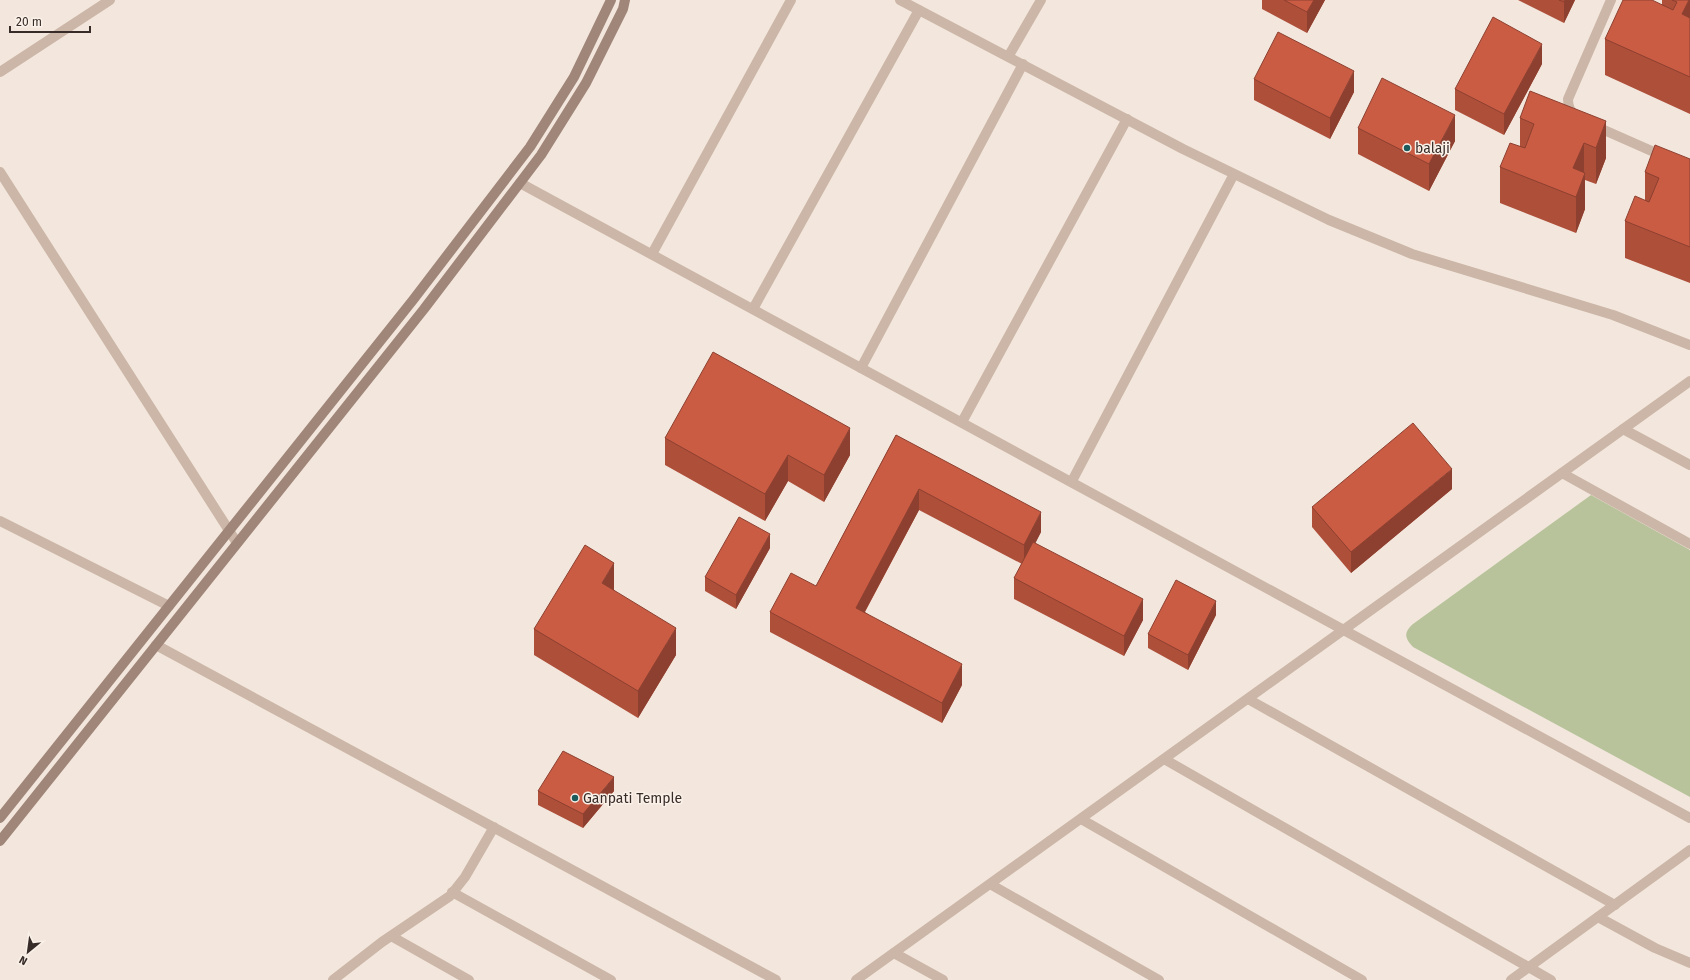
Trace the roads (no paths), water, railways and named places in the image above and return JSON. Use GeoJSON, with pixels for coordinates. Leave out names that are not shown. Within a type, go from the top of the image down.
{"type":"FeatureCollection","features":[{"type":"Feature","properties":{"kind":"main road"},"geometry":{"type":"LineString","coordinates":[[0,818],[413,300],[530,147],[574,77],[611,0]]}},
{"type":"Feature","properties":{"kind":"main road"},"geometry":{"type":"LineString","coordinates":[[0,841],[424,309],[541,155],[586,83],[623,8],[625,0]]}},
{"type":"Feature","properties":{"kind":"street"},"geometry":{"type":"LineString","coordinates":[[0,72],[110,0]]}},
{"type":"Feature","properties":{"kind":"street"},"geometry":{"type":"LineString","coordinates":[[652,254],[791,0]]}},
{"type":"Feature","properties":{"kind":"street"},"geometry":{"type":"LineString","coordinates":[[900,0],[1234,174],[1329,220],[1412,254],[1613,316],[1690,345]]}},
{"type":"Feature","properties":{"kind":"street"},"geometry":{"type":"LineString","coordinates":[[1008,57],[1041,0]]}},
{"type":"Feature","properties":{"kind":"street"},"geometry":{"type":"LineString","coordinates":[[1611,0],[1571,90],[1568,99],[1568,106],[1571,112],[1586,122],[1690,168]]}},
{"type":"Feature","properties":{"kind":"street"},"geometry":{"type":"LineString","coordinates":[[753,309],[919,10]]}},
{"type":"Feature","properties":{"kind":"street"},"geometry":{"type":"LineString","coordinates":[[861,368],[1023,64]]}},
{"type":"Feature","properties":{"kind":"street"},"geometry":{"type":"LineString","coordinates":[[962,422],[1127,119]]}},
{"type":"Feature","properties":{"kind":"street"},"geometry":{"type":"LineString","coordinates":[[0,172],[237,543]]}},
{"type":"Feature","properties":{"kind":"street"},"geometry":{"type":"LineString","coordinates":[[1072,482],[1234,174]]}},
{"type":"Feature","properties":{"kind":"street"},"geometry":{"type":"LineString","coordinates":[[520,183],[1690,818]]}},
{"type":"Feature","properties":{"kind":"street"},"geometry":{"type":"LineString","coordinates":[[856,980],[1690,381]]}},
{"type":"Feature","properties":{"kind":"street"},"geometry":{"type":"LineString","coordinates":[[1623,429],[1690,466]]}},
{"type":"Feature","properties":{"kind":"street"},"geometry":{"type":"LineString","coordinates":[[1562,473],[1690,544]]}},
{"type":"Feature","properties":{"kind":"street"},"geometry":{"type":"LineString","coordinates":[[0,521],[169,606]]}},
{"type":"Feature","properties":{"kind":"street"},"geometry":{"type":"LineString","coordinates":[[156,645],[776,980]]}},
{"type":"Feature","properties":{"kind":"street"},"geometry":{"type":"LineString","coordinates":[[1248,698],[1615,905]]}},
{"type":"Feature","properties":{"kind":"street"},"geometry":{"type":"LineString","coordinates":[[1164,759],[1551,980]]}},
{"type":"Feature","properties":{"kind":"street"},"geometry":{"type":"LineString","coordinates":[[1081,819],[1362,980]]}},
{"type":"Feature","properties":{"kind":"street"},"geometry":{"type":"LineString","coordinates":[[333,980],[390,936],[427,912],[452,892],[465,877],[494,827]]}},
{"type":"Feature","properties":{"kind":"street"},"geometry":{"type":"LineString","coordinates":[[1511,980],[1690,850]]}},
{"type":"Feature","properties":{"kind":"street"},"geometry":{"type":"LineString","coordinates":[[990,884],[1159,980]]}},
{"type":"Feature","properties":{"kind":"street"},"geometry":{"type":"LineString","coordinates":[[452,892],[610,980]]}},
{"type":"Feature","properties":{"kind":"street"},"geometry":{"type":"LineString","coordinates":[[1598,917],[1648,945],[1690,963]]}},
{"type":"Feature","properties":{"kind":"street"},"geometry":{"type":"LineString","coordinates":[[390,936],[469,980]]}},
{"type":"Feature","properties":{"kind":"street"},"geometry":{"type":"LineString","coordinates":[[894,953],[943,980]]}},
{"type":"Feature","properties":{"kind":"place","name":"balaji"},"geometry":{"type":"Point","coordinates":[1407,148]}},
{"type":"Feature","properties":{"kind":"place","name":"Ganpati Temple"},"geometry":{"type":"Point","coordinates":[575,798]}}]}
